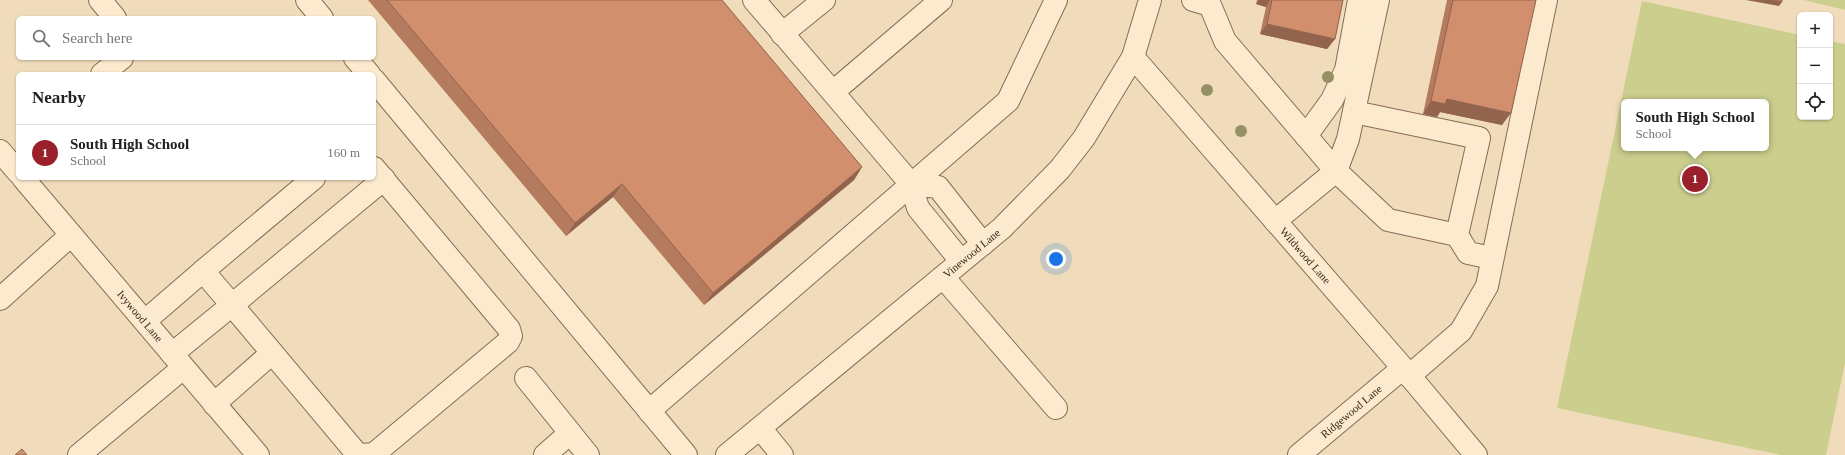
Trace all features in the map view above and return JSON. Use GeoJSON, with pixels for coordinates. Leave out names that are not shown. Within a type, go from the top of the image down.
{"type":"FeatureCollection","features":[{"type":"Feature","properties":{"kind":"street"},"geometry":{"type":"LineString","coordinates":[[100,0],[113,16]]}},
{"type":"Feature","properties":{"kind":"street"},"geometry":{"type":"LineString","coordinates":[[307,0],[320,16]]}},
{"type":"Feature","properties":{"kind":"street"},"geometry":{"type":"LineString","coordinates":[[754,0],[911,184],[918,208],[961,262]]}},
{"type":"Feature","properties":{"kind":"street"},"geometry":{"type":"LineString","coordinates":[[782,34],[824,0]]}},
{"type":"Feature","properties":{"kind":"street"},"geometry":{"type":"LineString","coordinates":[[833,92],[941,0]]}},
{"type":"Feature","properties":{"kind":"street"},"geometry":{"type":"LineString","coordinates":[[649,410],[1008,101],[1056,0]]}},
{"type":"Feature","properties":{"kind":"street","name":"Vinewood Lane"},"geometry":{"type":"LineString","coordinates":[[727,455],[1002,228],[1060,169],[1088,131],[1133,57],[1150,0]]}},
{"type":"Feature","properties":{"kind":"street"},"geometry":{"type":"LineString","coordinates":[[1193,0],[1210,5],[1225,41],[1336,171],[1388,220],[1457,235]]}},
{"type":"Feature","properties":{"kind":"street"},"geometry":{"type":"LineString","coordinates":[[1306,136],[1332,100],[1346,70],[1360,0]]}},
{"type":"Feature","properties":{"kind":"street"},"geometry":{"type":"LineString","coordinates":[[1275,221],[1336,171],[1348,139],[1378,0]]}},
{"type":"Feature","properties":{"kind":"street","name":"Ridgewood Lane"},"geometry":{"type":"LineString","coordinates":[[1298,455],[1461,331],[1487,286],[1546,0]]}},
{"type":"Feature","properties":{"kind":"street","name":"Wildwood Lane"},"geometry":{"type":"LineString","coordinates":[[1133,57],[1476,455]]}},
{"type":"Feature","properties":{"kind":"street"},"geometry":{"type":"LineString","coordinates":[[104,72],[120,60]]}},
{"type":"Feature","properties":{"kind":"street"},"geometry":{"type":"LineString","coordinates":[[358,60],[367,72]]}},
{"type":"Feature","properties":{"kind":"street"},"geometry":{"type":"LineString","coordinates":[[376,82],[686,455]]}},
{"type":"Feature","properties":{"kind":"street"},"geometry":{"type":"LineString","coordinates":[[1354,112],[1479,138],[1457,235],[1468,253],[1492,258]]}},
{"type":"Feature","properties":{"kind":"street"},"geometry":{"type":"LineString","coordinates":[[7,150],[16,168]]}},
{"type":"Feature","properties":{"kind":"street"},"geometry":{"type":"LineString","coordinates":[[203,271],[359,455],[374,454],[508,342],[511,336],[509,329],[379,174]]}},
{"type":"Feature","properties":{"kind":"street","name":"Ivywood Lane"},"geometry":{"type":"LineString","coordinates":[[25,180],[258,455]]}},
{"type":"Feature","properties":{"kind":"street"},"geometry":{"type":"LineString","coordinates":[[145,321],[312,180]]}},
{"type":"Feature","properties":{"kind":"street"},"geometry":{"type":"LineString","coordinates":[[79,455],[178,361],[232,305],[372,180]]}},
{"type":"Feature","properties":{"kind":"street"},"geometry":{"type":"LineString","coordinates":[[911,184],[938,187],[983,244]]}},
{"type":"Feature","properties":{"kind":"street"},"geometry":{"type":"LineString","coordinates":[[2,293],[71,235]]}},
{"type":"Feature","properties":{"kind":"street"},"geometry":{"type":"LineString","coordinates":[[943,277],[1056,408]]}},
{"type":"Feature","properties":{"kind":"street"},"geometry":{"type":"LineString","coordinates":[[214,404],[272,353]]}},
{"type":"Feature","properties":{"kind":"street"},"geometry":{"type":"LineString","coordinates":[[526,378],[588,455]]}},
{"type":"Feature","properties":{"kind":"street"},"geometry":{"type":"LineString","coordinates":[[760,428],[782,455]]}},
{"type":"Feature","properties":{"kind":"street"},"geometry":{"type":"LineString","coordinates":[[545,455],[570,433]]}},
{"type":"Feature","properties":{"kind":"green space"},"geometry":{"type":"Polygon","coordinates":[[[1804,0],[1845,0],[1845,10],[1804,0]]]}},
{"type":"Feature","properties":{"kind":"green space"},"geometry":{"type":"Polygon","coordinates":[[[1642,1],[1797,34],[1797,120],[1833,120],[1833,42],[1845,44],[1845,363],[1826,455],[1781,455],[1557,408],[1621,102],[1621,151],[1769,151],[1769,99],[1622,99],[1642,1]]]}},
{"type":"Feature","properties":{"kind":"building"},"geometry":{"type":"Polygon","coordinates":[[[387,0],[722,0],[862,167],[713,293],[622,184],[575,223],[387,0]]]}},
{"type":"Feature","properties":{"kind":"building"},"geometry":{"type":"Polygon","coordinates":[[[1272,0],[1343,0],[1335,39],[1267,24],[1272,0]]]}},
{"type":"Feature","properties":{"kind":"building"},"geometry":{"type":"Polygon","coordinates":[[[1453,0],[1536,0],[1511,113],[1447,99],[1445,104],[1431,101],[1453,0]]]}},
{"type":"Feature","properties":{"kind":"building"},"geometry":{"type":"Polygon","coordinates":[[[1770,0],[1782,0],[1782,2],[1770,0]]]}},
{"type":"Feature","properties":{"kind":"building"},"geometry":{"type":"Polygon","coordinates":[[[22,449],[27,455],[15,455],[22,449]]]}},
{"type":"Feature","properties":{"kind":"place","name":"South High School"},"geometry":{"type":"Point","coordinates":[1695,179]}}]}
